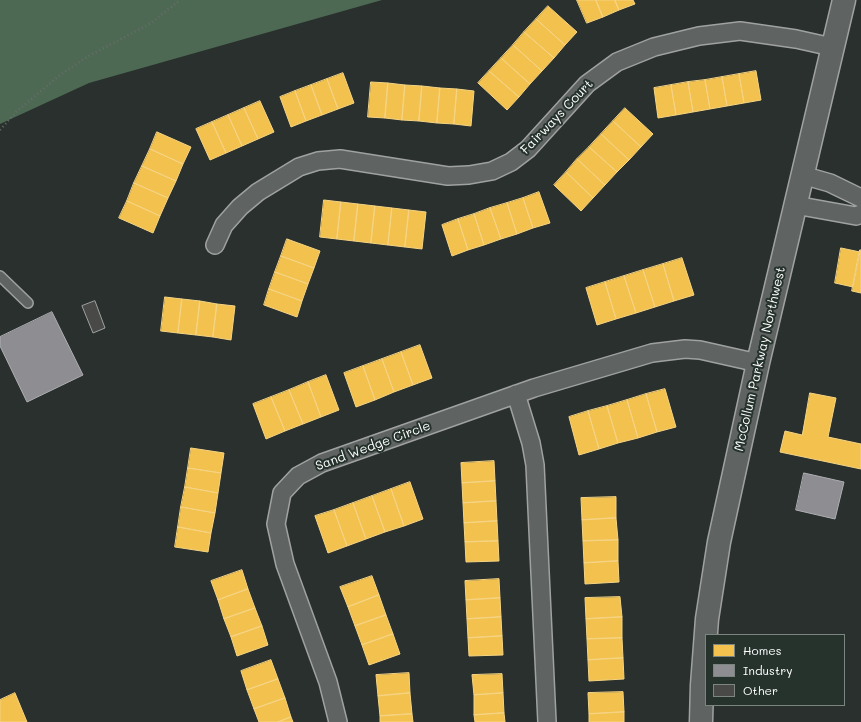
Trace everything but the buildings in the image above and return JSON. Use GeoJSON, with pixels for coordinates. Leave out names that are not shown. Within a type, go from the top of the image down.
{"type":"FeatureCollection","features":[{"type":"Feature","properties":{"kind":"street","name":"McCollum Parkway Northwest"},"geometry":{"type":"LineString","coordinates":[[706,634],[718,542],[758,363],[844,0]]}},
{"type":"Feature","properties":{"kind":"street","name":"Fairways Court"},"geometry":{"type":"LineString","coordinates":[[215,245],[224,225],[240,207],[258,192],[299,167],[318,161],[340,159],[448,176],[469,175],[492,171],[511,162],[528,149],[587,84],[617,62],[654,47],[699,36],[740,31],[796,39],[832,47]]}},
{"type":"Feature","properties":{"kind":"street"},"geometry":{"type":"LineString","coordinates":[[802,176],[830,183],[861,198]]}},
{"type":"Feature","properties":{"kind":"street"},"geometry":{"type":"LineString","coordinates":[[796,205],[856,216],[861,214]]}},
{"type":"Feature","properties":{"kind":"street","name":"Sand Wedge Circle"},"geometry":{"type":"LineString","coordinates":[[338,722],[328,682],[285,564],[276,524],[282,493],[298,476],[322,463],[516,394],[644,356],[684,349],[700,350],[758,363]]}},
{"type":"Feature","properties":{"kind":"street"},"geometry":{"type":"LineString","coordinates":[[516,394],[531,443],[535,465],[547,722]]}},
{"type":"Feature","properties":{"kind":"street","name":"McCollum Parkway Northwest"},"geometry":{"type":"LineString","coordinates":[[701,722],[705,645]]}},
{"type":"Feature","properties":{"kind":"lane"},"geometry":{"type":"LineString","coordinates":[[0,276],[28,303]]}},
{"type":"Feature","properties":{"kind":"path"},"geometry":{"type":"LineString","coordinates":[[0,130],[16,112],[60,75],[87,57],[151,23],[180,0]]}},
{"type":"Feature","properties":{"kind":"green space"},"geometry":{"type":"Polygon","coordinates":[[[0,0],[382,0],[89,83],[0,124],[0,0]]]}}]}
